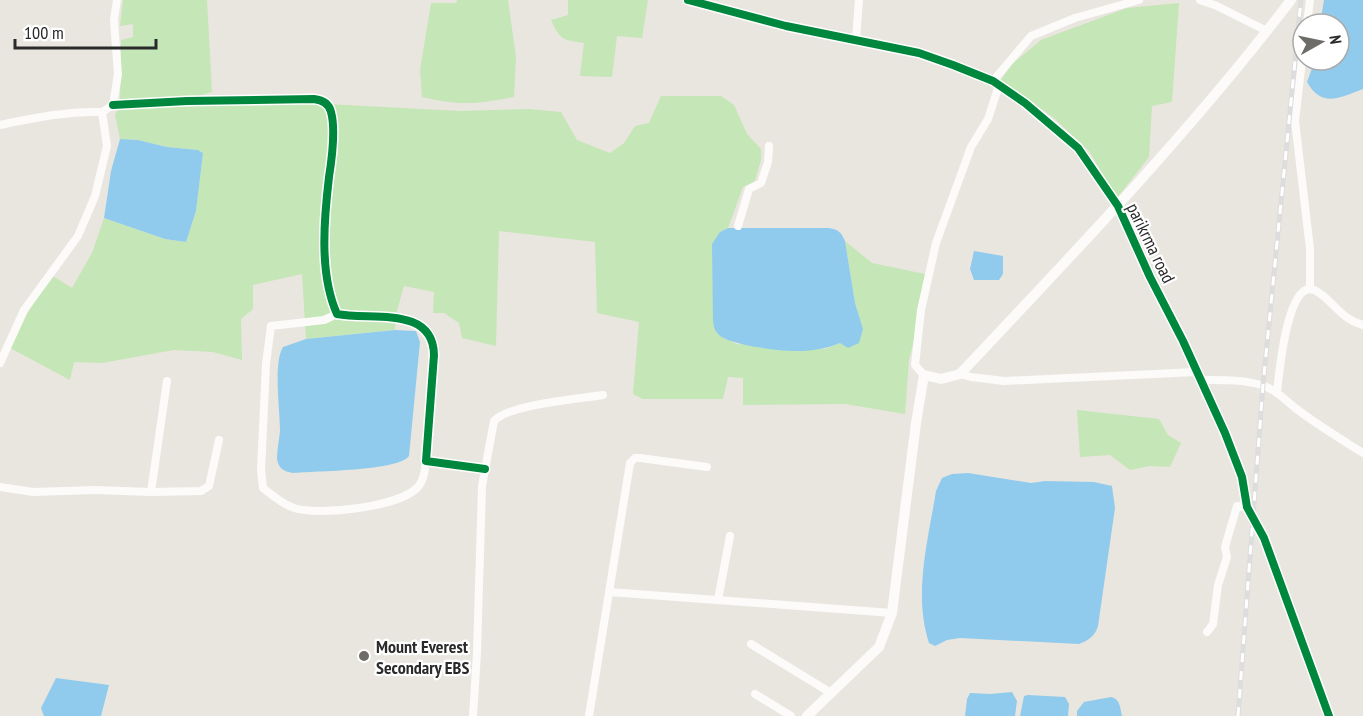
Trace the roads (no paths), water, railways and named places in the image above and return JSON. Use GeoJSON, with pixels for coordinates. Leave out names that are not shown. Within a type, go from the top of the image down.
{"type":"FeatureCollection","features":[{"type":"Feature","properties":{"kind":"main road"},"geometry":{"type":"LineString","coordinates":[[807,716],[879,647],[892,613],[924,375],[941,379],[960,374],[1118,207],[1291,0]]}},
{"type":"Feature","properties":{"kind":"street"},"geometry":{"type":"LineString","coordinates":[[113,105],[118,74],[114,20],[117,0]]}},
{"type":"Feature","properties":{"kind":"street","name":"parikrma road"},"geometry":{"type":"LineString","coordinates":[[688,0],[786,26],[919,53],[996,83],[1025,103],[1078,148],[1118,207],[1225,433],[1242,477],[1247,507],[1264,538],[1329,716]]}},
{"type":"Feature","properties":{"kind":"street"},"geometry":{"type":"LineString","coordinates":[[856,39],[859,0]]}},
{"type":"Feature","properties":{"kind":"street"},"geometry":{"type":"LineString","coordinates":[[924,375],[915,365],[917,339],[936,243],[971,147],[988,119],[996,83],[1031,36],[1075,18],[1139,0]]}},
{"type":"Feature","properties":{"kind":"street"},"geometry":{"type":"LineString","coordinates":[[1200,0],[1218,3],[1267,31]]}},
{"type":"Feature","properties":{"kind":"street"},"geometry":{"type":"LineString","coordinates":[[1301,72],[1295,121],[1310,249],[1310,289]]}},
{"type":"Feature","properties":{"kind":"street"},"geometry":{"type":"LineString","coordinates":[[0,125],[78,111],[102,112],[113,105],[187,101],[322,100],[331,112],[333,152],[324,223],[329,292],[337,314]]}},
{"type":"Feature","properties":{"kind":"street"},"geometry":{"type":"LineString","coordinates":[[0,363],[24,310],[78,236],[95,196],[107,146],[102,112]]}},
{"type":"Feature","properties":{"kind":"street"},"geometry":{"type":"LineString","coordinates":[[738,226],[749,189],[761,183],[768,162],[769,146]]}},
{"type":"Feature","properties":{"kind":"street"},"geometry":{"type":"LineString","coordinates":[[1277,392],[1288,321],[1302,292],[1315,290],[1345,316],[1363,325]]}},
{"type":"Feature","properties":{"kind":"street"},"geometry":{"type":"LineString","coordinates":[[337,314],[419,323],[432,339],[434,355],[426,461],[423,480],[414,490],[382,504],[367,507],[318,511],[294,508],[263,488],[261,470],[266,364],[271,326],[324,320],[337,314]]}},
{"type":"Feature","properties":{"kind":"street"},"geometry":{"type":"LineString","coordinates":[[960,374],[1005,381],[1198,376],[1238,381],[1263,386],[1277,392],[1312,420],[1363,453]]}},
{"type":"Feature","properties":{"kind":"street"},"geometry":{"type":"LineString","coordinates":[[151,492],[167,381]]}},
{"type":"Feature","properties":{"kind":"street"},"geometry":{"type":"LineString","coordinates":[[473,716],[480,518],[485,469],[494,421],[505,413],[548,403],[603,395]]}},
{"type":"Feature","properties":{"kind":"street"},"geometry":{"type":"LineString","coordinates":[[0,487],[33,492],[205,490],[211,478],[219,440]]}},
{"type":"Feature","properties":{"kind":"street"},"geometry":{"type":"LineString","coordinates":[[589,716],[622,508],[629,468],[633,459],[707,466]]}},
{"type":"Feature","properties":{"kind":"street"},"geometry":{"type":"LineString","coordinates":[[426,461],[485,469]]}},
{"type":"Feature","properties":{"kind":"street"},"geometry":{"type":"LineString","coordinates":[[1207,632],[1213,624],[1218,585],[1227,557],[1225,547],[1232,521],[1237,506],[1247,507]]}},
{"type":"Feature","properties":{"kind":"street"},"geometry":{"type":"LineString","coordinates":[[718,600],[730,536]]}},
{"type":"Feature","properties":{"kind":"street"},"geometry":{"type":"LineString","coordinates":[[609,592],[892,613]]}},
{"type":"Feature","properties":{"kind":"street"},"geometry":{"type":"LineString","coordinates":[[751,644],[831,693]]}},
{"type":"Feature","properties":{"kind":"street"},"geometry":{"type":"LineString","coordinates":[[755,694],[791,716]]}},
{"type":"Feature","properties":{"kind":"water"},"geometry":{"type":"Polygon","coordinates":[[[1324,0],[1363,0],[1363,89],[1332,99],[1319,96],[1307,82],[1311,72],[1351,72],[1351,12],[1322,12],[1324,0]]]}},
{"type":"Feature","properties":{"kind":"water"},"geometry":{"type":"Polygon","coordinates":[[[120,139],[198,150],[203,153],[196,211],[186,242],[165,239],[104,218],[111,171],[120,139]]]}},
{"type":"Feature","properties":{"kind":"water"},"geometry":{"type":"Polygon","coordinates":[[[728,228],[829,228],[839,232],[845,241],[855,303],[863,329],[859,343],[848,348],[840,343],[813,350],[785,350],[746,345],[718,334],[713,321],[712,244],[720,232],[728,228]]]}},
{"type":"Feature","properties":{"kind":"water"},"geometry":{"type":"Polygon","coordinates":[[[974,251],[1003,256],[1003,274],[999,280],[974,280],[970,269],[974,251]]]}},
{"type":"Feature","properties":{"kind":"water"},"geometry":{"type":"Polygon","coordinates":[[[395,330],[416,331],[420,342],[409,456],[390,465],[355,469],[293,473],[282,469],[277,459],[280,431],[278,364],[283,347],[306,339],[395,330]]]}},
{"type":"Feature","properties":{"kind":"water"},"geometry":{"type":"Polygon","coordinates":[[[968,473],[1031,483],[1094,482],[1112,486],[1115,508],[1098,626],[1089,639],[1079,644],[960,638],[947,640],[935,646],[929,643],[924,624],[922,587],[936,491],[942,478],[952,474],[968,473]]]}},
{"type":"Feature","properties":{"kind":"water"},"geometry":{"type":"Polygon","coordinates":[[[56,678],[109,685],[101,716],[44,716],[41,708],[56,678]]]}},
{"type":"Feature","properties":{"kind":"water"},"geometry":{"type":"Polygon","coordinates":[[[1012,692],[1017,701],[1015,716],[965,716],[970,693],[1012,692]]]}},
{"type":"Feature","properties":{"kind":"water"},"geometry":{"type":"Polygon","coordinates":[[[1024,696],[1065,697],[1069,704],[1068,716],[1020,716],[1024,696]]]}},
{"type":"Feature","properties":{"kind":"water"},"geometry":{"type":"Polygon","coordinates":[[[1111,697],[1118,702],[1122,716],[1077,716],[1077,711],[1084,702],[1111,697]]]}},
{"type":"Feature","properties":{"kind":"railway"},"geometry":{"type":"LineString","coordinates":[[1238,716],[1263,385],[1301,0]]}},
{"type":"Feature","properties":{"kind":"place","name":"Mount Everest Secondary EBS"},"geometry":{"type":"Point","coordinates":[364,656]}}]}
